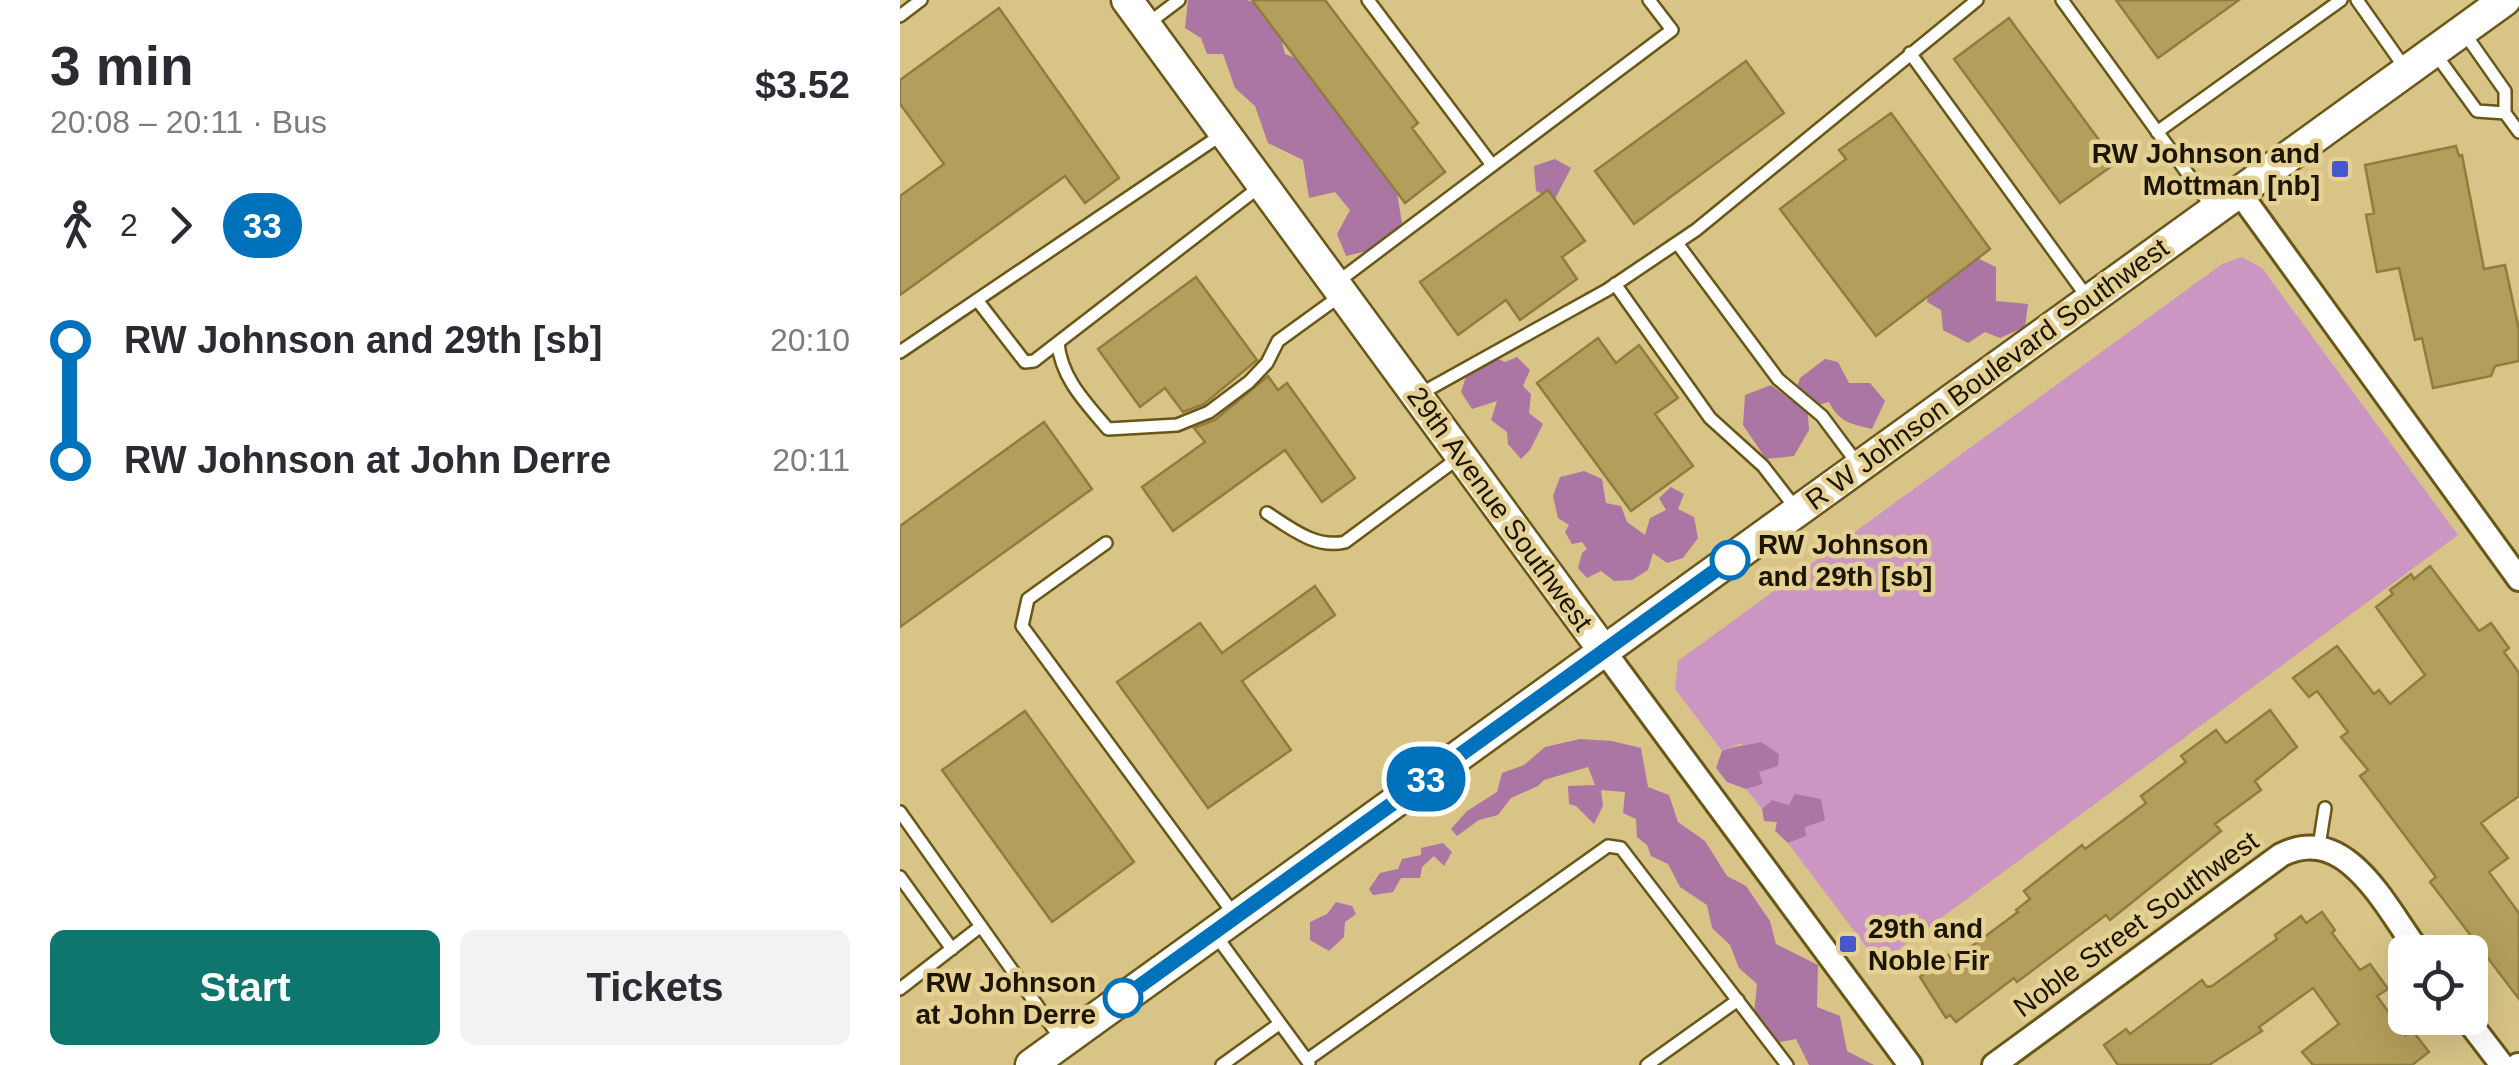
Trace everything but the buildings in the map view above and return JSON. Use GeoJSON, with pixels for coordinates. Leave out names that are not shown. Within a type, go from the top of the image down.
{"type":"FeatureCollection","features":[{"type":"Feature","properties":{"kind":"street","name":"29th Avenue Southwest"},"geometry":{"type":"LineString","coordinates":[[1127,0],[1910,1065]]}},
{"type":"Feature","properties":{"kind":"street","name":"R W Johnson Boulevard Southwest"},"geometry":{"type":"LineString","coordinates":[[1031,1065],[2505,0]]}},
{"type":"Feature","properties":{"kind":"street"},"geometry":{"type":"LineString","coordinates":[[2239,192],[2519,579]]}},
{"type":"Feature","properties":{"kind":"street","name":"Noble Street Southwest"},"geometry":{"type":"LineString","coordinates":[[1994,1065],[2280,855],[2308,845],[2319,846]]}},
{"type":"Feature","properties":{"kind":"street"},"geometry":{"type":"LineString","coordinates":[[2319,846],[2357,869],[2406,935]]}},
{"type":"Feature","properties":{"kind":"street"},"geometry":{"type":"LineString","coordinates":[[2479,1035],[2502,1065]]}},
{"type":"Feature","properties":{"kind":"lane"},"geometry":{"type":"LineString","coordinates":[[900,16],[921,0]]}},
{"type":"Feature","properties":{"kind":"lane"},"geometry":{"type":"LineString","coordinates":[[1145,26],[1179,0]]}},
{"type":"Feature","properties":{"kind":"lane"},"geometry":{"type":"LineString","coordinates":[[1368,0],[1492,165]]}},
{"type":"Feature","properties":{"kind":"lane"},"geometry":{"type":"LineString","coordinates":[[1058,342],[1060,362],[1108,429],[1177,425],[1209,412],[1249,382],[1267,363],[1278,342],[1340,288],[1492,165],[1672,30],[1650,0]]}},
{"type":"Feature","properties":{"kind":"lane"},"geometry":{"type":"LineString","coordinates":[[1417,396],[1615,284],[1677,242],[1977,0]]}},
{"type":"Feature","properties":{"kind":"lane"},"geometry":{"type":"LineString","coordinates":[[2062,0],[2214,210]]}},
{"type":"Feature","properties":{"kind":"lane"},"geometry":{"type":"LineString","coordinates":[[2157,132],[2340,0]]}},
{"type":"Feature","properties":{"kind":"lane"},"geometry":{"type":"LineString","coordinates":[[2357,0],[2407,71]]}},
{"type":"Feature","properties":{"kind":"lane"},"geometry":{"type":"LineString","coordinates":[[2462,31],[2505,91],[2504,113],[2519,132]]}},
{"type":"Feature","properties":{"kind":"lane"},"geometry":{"type":"LineString","coordinates":[[2434,51],[2477,111],[2504,113]]}},
{"type":"Feature","properties":{"kind":"lane"},"geometry":{"type":"LineString","coordinates":[[1910,54],[2089,300]]}},
{"type":"Feature","properties":{"kind":"lane"},"geometry":{"type":"LineString","coordinates":[[900,352],[1224,132]]}},
{"type":"Feature","properties":{"kind":"lane"},"geometry":{"type":"LineString","coordinates":[[977,300],[1024,362],[1034,362],[1262,185]]}},
{"type":"Feature","properties":{"kind":"lane"},"geometry":{"type":"LineString","coordinates":[[1677,242],[1778,378],[1822,416],[1860,466]]}},
{"type":"Feature","properties":{"kind":"lane"},"geometry":{"type":"LineString","coordinates":[[1615,284],[1710,418],[1763,466],[1798,511]]}},
{"type":"Feature","properties":{"kind":"lane"},"geometry":{"type":"LineString","coordinates":[[1267,513],[1306,538],[1334,544],[1345,542],[1461,456]]}},
{"type":"Feature","properties":{"kind":"lane"},"geometry":{"type":"LineString","coordinates":[[1106,543],[1028,599],[1022,626],[1225,925],[1279,1024],[1309,1063],[1608,846],[1621,848],[1787,1065]]}},
{"type":"Feature","properties":{"kind":"lane"},"geometry":{"type":"LineString","coordinates":[[2319,846],[2326,808]]}},
{"type":"Feature","properties":{"kind":"lane"},"geometry":{"type":"LineString","coordinates":[[900,812],[1062,1042]]}},
{"type":"Feature","properties":{"kind":"lane"},"geometry":{"type":"LineString","coordinates":[[900,877],[952,948]]}},
{"type":"Feature","properties":{"kind":"lane"},"geometry":{"type":"LineString","coordinates":[[900,989],[981,926]]}},
{"type":"Feature","properties":{"kind":"lane"},"geometry":{"type":"LineString","coordinates":[[1647,1065],[1738,1000]]}},
{"type":"Feature","properties":{"kind":"lane"},"geometry":{"type":"LineString","coordinates":[[1222,1065],[1279,1024]]}},
{"type":"Feature","properties":{"kind":"shaded area"},"geometry":{"type":"Polygon","coordinates":[[[1188,0],[1247,0],[1274,11],[1285,54],[1323,69],[1395,181],[1402,223],[1384,247],[1346,256],[1337,234],[1350,210],[1335,192],[1309,198],[1303,160],[1268,143],[1255,106],[1235,88],[1223,54],[1207,54],[1201,38],[1185,28],[1188,0]]]}},
{"type":"Feature","properties":{"kind":"shaded area"},"geometry":{"type":"Polygon","coordinates":[[[1555,159],[1571,168],[1555,199],[1536,191],[1534,166],[1555,159]]]}},
{"type":"Feature","properties":{"kind":"shaded area"},"geometry":{"type":"Polygon","coordinates":[[[2242,257],[2262,268],[2458,535],[1879,964],[1788,843],[1806,836],[1789,805],[1772,800],[1762,809],[1746,789],[1763,784],[1750,746],[1739,744],[1722,751],[1675,689],[1678,661],[2222,264],[2242,257]]]}},
{"type":"Feature","properties":{"kind":"shaded area"},"geometry":{"type":"Polygon","coordinates":[[[1977,258],[1996,267],[1996,301],[2028,304],[2025,327],[2000,338],[1985,332],[1968,343],[1943,330],[1941,310],[1927,302],[1931,276],[1977,258]]]}},
{"type":"Feature","properties":{"kind":"shaded area"},"geometry":{"type":"Polygon","coordinates":[[[1494,357],[1505,362],[1517,357],[1530,370],[1523,386],[1531,394],[1529,413],[1543,424],[1521,459],[1508,444],[1507,432],[1491,420],[1497,401],[1472,409],[1461,392],[1466,377],[1463,372],[1494,357]]]}},
{"type":"Feature","properties":{"kind":"shaded area"},"geometry":{"type":"Polygon","coordinates":[[[1825,359],[1838,362],[1849,383],[1870,383],[1885,401],[1872,429],[1846,421],[1829,402],[1814,406],[1807,402],[1809,430],[1794,456],[1766,459],[1743,425],[1745,395],[1771,385],[1792,401],[1800,378],[1825,359]]]}},
{"type":"Feature","properties":{"kind":"shaded area"},"geometry":{"type":"Polygon","coordinates":[[[1584,471],[1602,479],[1606,503],[1621,506],[1627,522],[1645,535],[1650,518],[1666,510],[1659,498],[1671,487],[1684,494],[1678,509],[1694,517],[1698,538],[1683,558],[1667,563],[1653,553],[1648,570],[1632,580],[1614,581],[1601,571],[1587,578],[1578,568],[1587,549],[1582,542],[1572,544],[1565,532],[1569,525],[1558,518],[1553,496],[1560,477],[1584,471]]]}},
{"type":"Feature","properties":{"kind":"shaded area"},"geometry":{"type":"Polygon","coordinates":[[[1580,739],[1641,748],[1648,787],[1669,795],[1678,822],[1705,841],[1727,876],[1746,886],[1770,921],[1776,944],[1818,965],[1817,1007],[1840,1016],[1847,1051],[1874,1065],[1809,1065],[1796,1039],[1776,1043],[1753,1023],[1757,984],[1739,968],[1730,945],[1712,928],[1707,905],[1680,887],[1668,864],[1651,856],[1647,845],[1637,837],[1636,819],[1623,813],[1625,792],[1601,790],[1603,806],[1594,824],[1569,804],[1568,786],[1595,785],[1588,767],[1544,780],[1511,798],[1498,815],[1479,820],[1457,836],[1451,829],[1467,811],[1497,792],[1502,773],[1524,765],[1545,747],[1580,739]]]}},
{"type":"Feature","properties":{"kind":"shaded area"},"geometry":{"type":"Polygon","coordinates":[[[1761,742],[1779,754],[1778,766],[1759,772],[1763,784],[1746,789],[1727,782],[1716,768],[1722,751],[1761,742]]]}},
{"type":"Feature","properties":{"kind":"shaded area"},"geometry":{"type":"Polygon","coordinates":[[[1795,794],[1821,799],[1825,820],[1805,827],[1806,836],[1788,843],[1775,831],[1777,822],[1764,821],[1762,809],[1772,800],[1789,805],[1795,794]]]}},
{"type":"Feature","properties":{"kind":"shaded area"},"geometry":{"type":"Polygon","coordinates":[[[1443,843],[1452,852],[1444,866],[1434,856],[1422,867],[1420,878],[1401,878],[1393,892],[1373,895],[1369,889],[1380,873],[1398,869],[1402,859],[1421,855],[1421,848],[1443,843]]]}},
{"type":"Feature","properties":{"kind":"shaded area"},"geometry":{"type":"Polygon","coordinates":[[[1336,902],[1352,906],[1356,914],[1345,922],[1344,937],[1329,951],[1310,940],[1310,922],[1327,914],[1336,902]]]}},
{"type":"Feature","properties":{"kind":"bus line","name":"33"},"geometry":{"type":"LineString","coordinates":[[1123,998],[1730,560]]}},
{"type":"Feature","properties":{"kind":"place","name":"RW Johnson and Mottman [nb]"},"geometry":{"type":"Point","coordinates":[2340,169]}},
{"type":"Feature","properties":{"kind":"place","name":"RW Johnson and 29th [sb]"},"geometry":{"type":"Point","coordinates":[1730,560]}},
{"type":"Feature","properties":{"kind":"place","name":"29th and Noble Fir"},"geometry":{"type":"Point","coordinates":[1848,944]}},
{"type":"Feature","properties":{"kind":"place","name":"RW Johnson at John Derre"},"geometry":{"type":"Point","coordinates":[1123,998]}}]}
